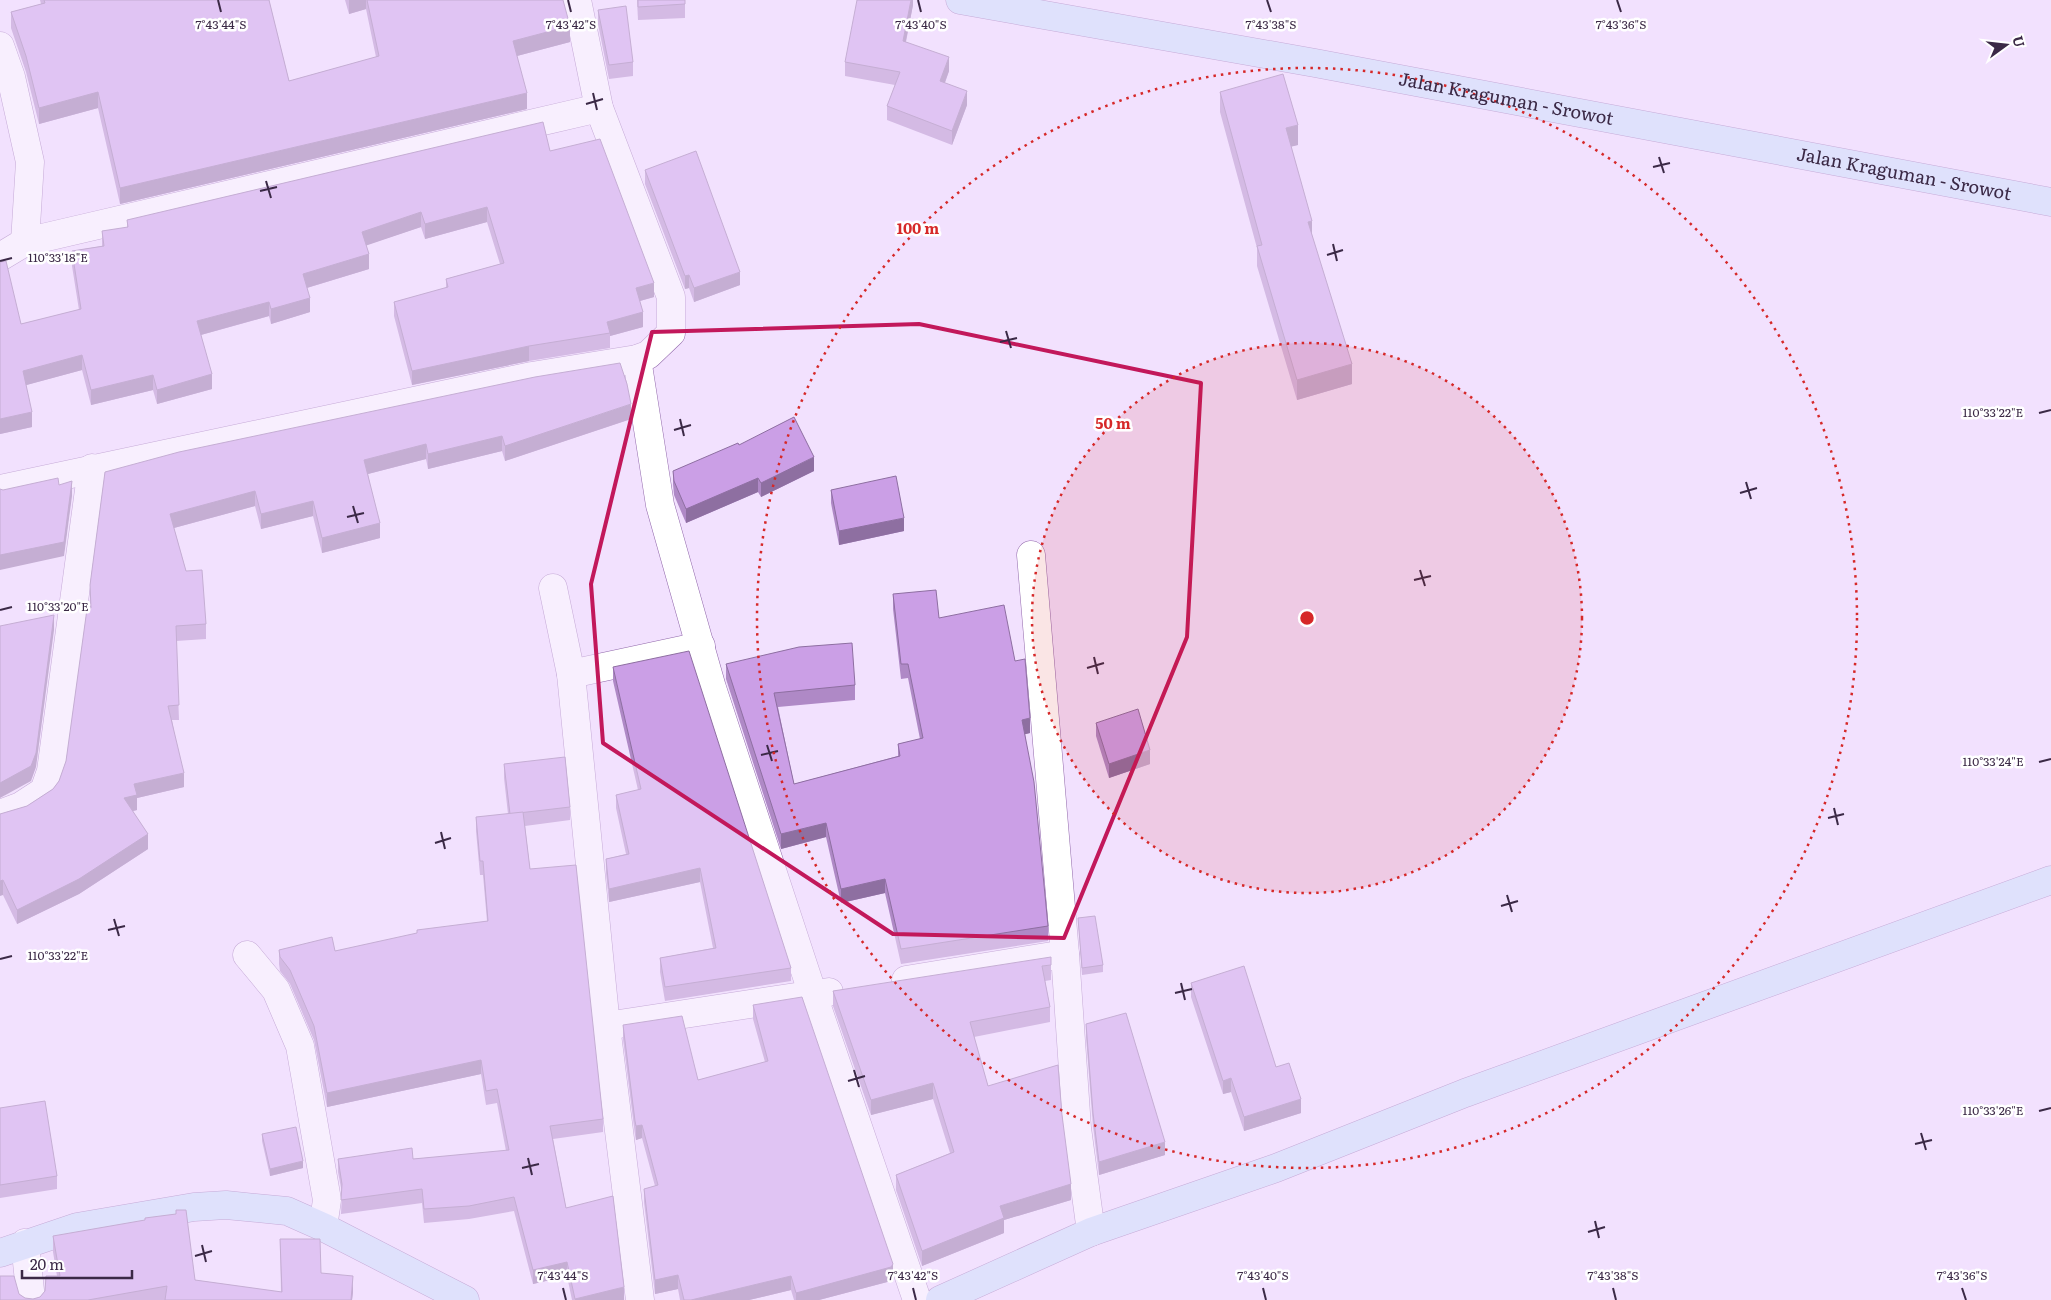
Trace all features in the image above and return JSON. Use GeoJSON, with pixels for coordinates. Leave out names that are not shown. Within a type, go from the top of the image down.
{"type":"FeatureCollection","features":[{"type":"Feature","properties":{"kind":"street"},"geometry":{"type":"LineString","coordinates":[[0,489],[532,376],[637,359],[648,355],[672,332],[672,297],[599,108],[577,0]]}},
{"type":"Feature","properties":{"kind":"street","name":"Jalan Kraguman - Srowot"},"geometry":{"type":"LineString","coordinates":[[960,0],[1374,74],[2051,202]]}},
{"type":"Feature","properties":{"kind":"street"},"geometry":{"type":"LineString","coordinates":[[0,46],[12,76],[30,162],[25,242]]}},
{"type":"Feature","properties":{"kind":"street"},"geometry":{"type":"LineString","coordinates":[[0,257],[25,242],[599,108]]}},
{"type":"Feature","properties":{"kind":"street"},"geometry":{"type":"LineString","coordinates":[[637,359],[660,504],[712,688],[813,995],[918,1300]]}},
{"type":"Feature","properties":{"kind":"street"},"geometry":{"type":"LineString","coordinates":[[0,814],[21,806],[44,791],[51,771],[92,468]]}},
{"type":"Feature","properties":{"kind":"street"},"geometry":{"type":"LineString","coordinates":[[1031,555],[1065,954],[1077,1128],[1091,1232]]}},
{"type":"Feature","properties":{"kind":"street"},"geometry":{"type":"LineString","coordinates":[[553,588],[572,674],[606,1026],[640,1300]]}},
{"type":"Feature","properties":{"kind":"street"},"geometry":{"type":"LineString","coordinates":[[572,674],[701,646]]}},
{"type":"Feature","properties":{"kind":"street"},"geometry":{"type":"LineString","coordinates":[[940,1300],[1091,1232],[1276,1168],[1465,1093],[2051,880]]}},
{"type":"Feature","properties":{"kind":"street"},"geometry":{"type":"LineString","coordinates":[[247,954],[276,990],[300,1046],[327,1200],[324,1227]]}},
{"type":"Feature","properties":{"kind":"street"},"geometry":{"type":"LineString","coordinates":[[881,984],[1065,954]]}},
{"type":"Feature","properties":{"kind":"street"},"geometry":{"type":"LineString","coordinates":[[606,1026],[852,989]]}},
{"type":"Feature","properties":{"kind":"street"},"geometry":{"type":"LineString","coordinates":[[0,1253],[25,1242],[87,1226],[194,1208],[226,1205],[287,1211],[324,1227],[465,1300]]}},
{"type":"Feature","properties":{"kind":"street"},"geometry":{"type":"LineString","coordinates":[[25,1242],[31,1300]]}},
{"type":"Feature","properties":{"kind":"highlighted area"},"geometry":{"type":"Polygon","coordinates":[[[919,324],[1201,383],[1187,637],[1064,938],[893,934],[603,743],[591,584],[652,332],[919,324]]]}},
{"type":"Feature","properties":{"kind":"building"},"geometry":{"type":"Polygon","coordinates":[[[44,0],[269,0],[289,81],[379,56],[367,0],[563,0],[570,26],[513,41],[527,93],[120,188],[98,92],[39,108],[26,56],[11,12],[45,3],[44,0]]]}},
{"type":"Feature","properties":{"kind":"building"},"geometry":{"type":"Polygon","coordinates":[[[638,0],[685,0],[685,4],[638,7],[638,0]]]}},
{"type":"Feature","properties":{"kind":"building"},"geometry":{"type":"Polygon","coordinates":[[[857,0],[911,0],[903,41],[949,57],[940,81],[967,91],[952,131],[887,106],[900,72],[845,62],[857,0]]]}},
{"type":"Feature","properties":{"kind":"building"},"geometry":{"type":"Polygon","coordinates":[[[626,6],[633,62],[609,65],[598,10],[626,6]]]}},
{"type":"Feature","properties":{"kind":"building"},"geometry":{"type":"Polygon","coordinates":[[[1283,74],[1298,125],[1286,128],[1312,221],[1308,222],[1352,364],[1297,380],[1257,246],[1262,245],[1220,92],[1283,74]]]}},
{"type":"Feature","properties":{"kind":"building"},"geometry":{"type":"Polygon","coordinates":[[[543,122],[550,151],[600,139],[654,283],[636,288],[643,312],[607,322],[610,333],[529,346],[412,371],[394,302],[448,287],[446,279],[504,263],[487,207],[425,224],[421,212],[362,232],[369,254],[303,274],[310,298],[271,309],[269,302],[197,321],[212,374],[157,390],[153,375],[91,390],[82,355],[23,371],[32,412],[0,419],[0,262],[6,261],[21,324],[81,309],[72,251],[104,246],[102,231],[128,227],[127,220],[543,122]]]}},
{"type":"Feature","properties":{"kind":"building"},"geometry":{"type":"Polygon","coordinates":[[[696,151],[740,272],[694,288],[689,275],[685,276],[645,170],[696,151]]]}},
{"type":"Feature","properties":{"kind":"building"},"geometry":{"type":"Polygon","coordinates":[[[620,363],[631,404],[505,446],[502,436],[428,454],[426,444],[364,460],[380,523],[322,538],[313,501],[261,514],[255,491],[170,514],[186,571],[202,570],[206,624],[176,626],[179,705],[168,706],[184,773],[134,784],[137,795],[124,798],[148,834],[79,879],[17,910],[3,880],[0,881],[0,814],[27,806],[53,789],[59,781],[66,761],[87,609],[91,608],[90,585],[105,472],[179,452],[535,377],[620,363]]]}},
{"type":"Feature","properties":{"kind":"building"},"geometry":{"type":"Polygon","coordinates":[[[794,417],[814,457],[761,483],[758,478],[686,509],[674,481],[673,471],[738,443],[739,445],[794,417]]]}},
{"type":"Feature","properties":{"kind":"building"},"geometry":{"type":"Polygon","coordinates":[[[896,476],[904,518],[839,531],[831,490],[896,476]]]}},
{"type":"Feature","properties":{"kind":"building"},"geometry":{"type":"Polygon","coordinates":[[[58,478],[59,485],[72,481],[64,542],[0,555],[0,489],[3,490],[58,478]]]}},
{"type":"Feature","properties":{"kind":"building"},"geometry":{"type":"Polygon","coordinates":[[[936,590],[939,618],[1004,605],[1015,661],[1025,659],[1030,718],[1022,720],[1034,782],[1048,926],[901,949],[885,879],[841,889],[826,823],[781,834],[726,664],[799,647],[852,643],[855,685],[774,693],[794,784],[900,756],[898,744],[923,738],[908,664],[901,664],[893,594],[936,590]]]}},
{"type":"Feature","properties":{"kind":"building"},"geometry":{"type":"Polygon","coordinates":[[[54,615],[36,753],[31,766],[0,783],[0,626],[54,615]]]}},
{"type":"Feature","properties":{"kind":"building"},"geometry":{"type":"Polygon","coordinates":[[[689,651],[791,968],[665,987],[660,958],[716,948],[700,868],[609,889],[606,859],[629,854],[616,795],[641,789],[613,667],[689,651]]]}},
{"type":"Feature","properties":{"kind":"building"},"geometry":{"type":"Polygon","coordinates":[[[1138,709],[1150,750],[1109,764],[1096,723],[1138,709]]]}},
{"type":"Feature","properties":{"kind":"building"},"geometry":{"type":"Polygon","coordinates":[[[565,757],[570,807],[510,814],[504,764],[565,757]]]}},
{"type":"Feature","properties":{"kind":"building"},"geometry":{"type":"Polygon","coordinates":[[[523,812],[530,869],[576,865],[603,1119],[550,1126],[566,1208],[613,1196],[624,1287],[575,1299],[567,1262],[533,1270],[514,1197],[469,1206],[424,1209],[422,1189],[341,1200],[342,1184],[338,1159],[412,1148],[413,1159],[509,1150],[497,1089],[486,1091],[481,1060],[327,1093],[314,1026],[290,970],[280,957],[279,950],[332,937],[335,951],[417,933],[417,930],[488,921],[483,861],[480,861],[476,817],[523,812]]]}},
{"type":"Feature","properties":{"kind":"building"},"geometry":{"type":"Polygon","coordinates":[[[1095,916],[1103,965],[1082,968],[1078,918],[1095,916]]]}},
{"type":"Feature","properties":{"kind":"building"},"geometry":{"type":"Polygon","coordinates":[[[1051,957],[1051,965],[1042,966],[1050,1007],[970,1022],[988,1086],[1058,1065],[1071,1184],[1000,1206],[1004,1218],[922,1251],[896,1175],[954,1152],[933,1083],[871,1100],[833,991],[1051,957]]]}},
{"type":"Feature","properties":{"kind":"building"},"geometry":{"type":"Polygon","coordinates":[[[1244,966],[1276,1067],[1289,1063],[1301,1099],[1244,1117],[1231,1078],[1223,1081],[1191,983],[1244,966]]]}},
{"type":"Feature","properties":{"kind":"building"},"geometry":{"type":"Polygon","coordinates":[[[802,997],[893,1264],[891,1267],[796,1293],[791,1276],[691,1300],[684,1300],[678,1275],[655,1280],[644,1189],[658,1185],[642,1125],[636,1126],[623,1025],[682,1016],[698,1080],[768,1061],[753,1005],[802,997]]]}},
{"type":"Feature","properties":{"kind":"building"},"geometry":{"type":"Polygon","coordinates":[[[1126,1013],[1165,1142],[1099,1162],[1086,1024],[1126,1013]]]}},
{"type":"Feature","properties":{"kind":"building"},"geometry":{"type":"Polygon","coordinates":[[[45,1101],[57,1176],[0,1185],[0,1108],[45,1101]]]}},
{"type":"Feature","properties":{"kind":"building"},"geometry":{"type":"Polygon","coordinates":[[[296,1127],[303,1161],[270,1169],[262,1134],[296,1127]]]}},
{"type":"Feature","properties":{"kind":"building"},"geometry":{"type":"Polygon","coordinates":[[[176,1210],[186,1210],[195,1280],[282,1292],[280,1239],[320,1239],[321,1273],[353,1276],[351,1300],[165,1300],[167,1286],[88,1300],[0,1300],[0,1276],[14,1276],[19,1294],[25,1298],[33,1299],[40,1297],[45,1291],[46,1276],[60,1276],[53,1236],[145,1220],[145,1218],[176,1214],[176,1210]]]}}]}
